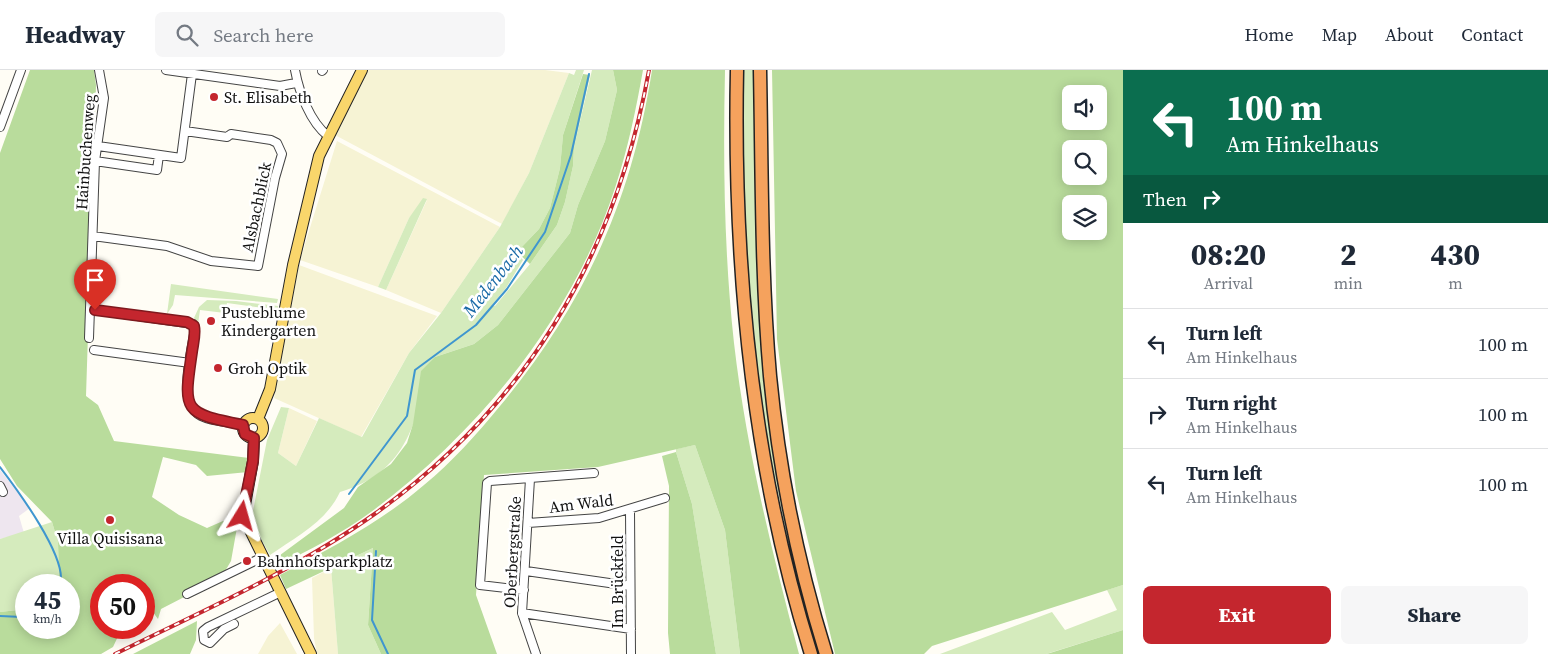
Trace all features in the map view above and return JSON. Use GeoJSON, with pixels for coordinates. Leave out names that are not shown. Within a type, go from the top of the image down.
{"type":"FeatureCollection","features":[{"type":"Feature","properties":{"kind":"highway"},"geometry":{"type":"LineString","coordinates":[[736,70],[737,220],[752,378],[773,503],[787,567],[811,654]]}},
{"type":"Feature","properties":{"kind":"highway"},"geometry":{"type":"LineString","coordinates":[[760,70],[765,275],[770,376],[788,498],[800,560],[826,654]]}},
{"type":"Feature","properties":{"kind":"main road"},"geometry":{"type":"LineString","coordinates":[[258,419],[270,389],[293,265],[316,169],[328,136],[362,70]]}},
{"type":"Feature","properties":{"kind":"main road"},"geometry":{"type":"LineString","coordinates":[[249,418],[258,419],[263,425],[261,435],[254,438],[245,434],[243,425],[249,418]]}},
{"type":"Feature","properties":{"kind":"main road"},"geometry":{"type":"LineString","coordinates":[[254,438],[253,461],[242,516],[311,654]]}},
{"type":"Feature","properties":{"kind":"street"},"geometry":{"type":"LineString","coordinates":[[0,127],[21,70]]}},
{"type":"Feature","properties":{"kind":"street","name":"Hainbuchenweg"},"geometry":{"type":"LineString","coordinates":[[89,338],[95,161],[104,98],[99,70]]}},
{"type":"Feature","properties":{"kind":"street"},"geometry":{"type":"LineString","coordinates":[[166,70],[280,86],[296,83]]}},
{"type":"Feature","properties":{"kind":"street"},"geometry":{"type":"LineString","coordinates":[[294,70],[296,83],[303,94],[315,124],[328,136]]}},
{"type":"Feature","properties":{"kind":"street"},"geometry":{"type":"LineString","coordinates":[[98,146],[181,158],[192,74]]}},
{"type":"Feature","properties":{"kind":"street","name":"Alsbachblick"},"geometry":{"type":"LineString","coordinates":[[93,236],[166,246],[211,261],[258,266],[275,178],[282,154],[280,148],[271,140],[231,134],[227,137],[185,131]]}},
{"type":"Feature","properties":{"kind":"street"},"geometry":{"type":"LineString","coordinates":[[95,161],[157,170],[159,155]]}},
{"type":"Feature","properties":{"kind":"street"},"geometry":{"type":"LineString","coordinates":[[95,310],[190,322],[195,328],[186,394],[193,410],[206,418],[243,425]]}},
{"type":"Feature","properties":{"kind":"street"},"geometry":{"type":"LineString","coordinates":[[94,350],[190,363]]}},
{"type":"Feature","properties":{"kind":"street","name":"Am Wald"},"geometry":{"type":"LineString","coordinates":[[524,590],[480,585],[487,483],[490,481],[594,473]]}},
{"type":"Feature","properties":{"kind":"street","name":"Oberbergstraße"},"geometry":{"type":"LineString","coordinates":[[530,479],[522,613],[536,654]]}},
{"type":"Feature","properties":{"kind":"street","name":"Am Wald"},"geometry":{"type":"LineString","coordinates":[[528,523],[599,518],[665,498]]}},
{"type":"Feature","properties":{"kind":"street","name":"Im Brückfeld"},"geometry":{"type":"LineString","coordinates":[[630,510],[631,654]]}},
{"type":"Feature","properties":{"kind":"street"},"geometry":{"type":"LineString","coordinates":[[187,594],[263,558]]}},
{"type":"Feature","properties":{"kind":"street"},"geometry":{"type":"LineString","coordinates":[[526,571],[630,586]]}},
{"type":"Feature","properties":{"kind":"street"},"geometry":{"type":"LineString","coordinates":[[234,624],[224,629],[212,643],[204,640],[202,634],[208,627],[281,592]]}},
{"type":"Feature","properties":{"kind":"street"},"geometry":{"type":"LineString","coordinates":[[522,613],[631,629]]}},
{"type":"Feature","properties":{"kind":"shaded area"},"geometry":{"type":"Polygon","coordinates":[[[368,70],[545,70],[569,73],[529,173],[502,224],[335,135],[368,70]]]}},
{"type":"Feature","properties":{"kind":"shaded area"},"geometry":{"type":"Polygon","coordinates":[[[337,141],[500,227],[441,313],[386,290],[427,200],[409,218],[378,287],[300,260],[337,141]]]}},
{"type":"Feature","properties":{"kind":"shaded area"},"geometry":{"type":"Polygon","coordinates":[[[299,265],[437,316],[409,353],[361,437],[274,398],[299,265]]]}},
{"type":"Feature","properties":{"kind":"shaded area"},"geometry":{"type":"Polygon","coordinates":[[[289,408],[317,421],[296,466],[278,453],[289,408]]]}},
{"type":"Feature","properties":{"kind":"shaded area"},"geometry":{"type":"Polygon","coordinates":[[[0,470],[30,508],[19,516],[24,533],[0,539],[0,470]]]}},
{"type":"Feature","properties":{"kind":"shaded area"},"geometry":{"type":"Polygon","coordinates":[[[331,568],[338,654],[317,654],[314,638],[312,578],[331,568]]]}},
{"type":"Feature","properties":{"kind":"shaded area"},"geometry":{"type":"Polygon","coordinates":[[[280,623],[297,654],[258,654],[268,636],[280,623]]]}},
{"type":"Feature","properties":{"kind":"green space"},"geometry":{"type":"Polygon","coordinates":[[[30,70],[94,70],[96,85],[86,396],[98,405],[114,441],[249,458],[248,472],[207,476],[196,465],[163,457],[152,497],[179,515],[207,528],[223,521],[238,522],[231,561],[221,578],[161,609],[158,619],[155,615],[155,574],[90,574],[90,639],[117,639],[113,647],[101,654],[0,654],[0,612],[15,610],[15,639],[80,639],[80,574],[59,574],[58,542],[52,522],[17,486],[0,459],[0,153],[30,70]]]}},
{"type":"Feature","properties":{"kind":"green space"},"geometry":{"type":"Polygon","coordinates":[[[576,70],[584,70],[563,135],[560,168],[550,208],[539,229],[517,252],[523,260],[506,288],[492,305],[495,306],[530,264],[557,225],[565,202],[573,166],[574,147],[592,70],[613,70],[617,90],[605,141],[578,205],[570,233],[498,325],[474,344],[435,357],[414,421],[406,440],[396,456],[382,471],[364,483],[340,492],[334,503],[319,520],[270,555],[251,521],[267,440],[281,407],[289,408],[278,453],[296,466],[319,418],[362,437],[409,353],[441,313],[500,227],[529,173],[569,73],[574,75],[576,70]]]}},
{"type":"Feature","properties":{"kind":"green space"},"geometry":{"type":"Polygon","coordinates":[[[613,70],[643,70],[628,144],[615,188],[597,236],[574,282],[548,326],[518,368],[485,408],[449,446],[411,480],[371,512],[348,527],[276,567],[272,561],[344,508],[358,487],[391,464],[407,443],[413,424],[421,371],[435,357],[474,344],[498,325],[570,233],[578,205],[605,141],[617,90],[613,70]]]}},
{"type":"Feature","properties":{"kind":"green space"},"geometry":{"type":"Polygon","coordinates":[[[652,70],[725,70],[725,206],[728,275],[734,343],[745,422],[753,461],[779,577],[799,654],[740,654],[725,530],[695,445],[598,467],[484,475],[476,595],[497,654],[381,654],[368,625],[373,548],[286,589],[280,575],[373,523],[424,485],[473,437],[530,368],[580,290],[600,249],[632,163],[652,70]]]}},
{"type":"Feature","properties":{"kind":"green space"},"geometry":{"type":"Polygon","coordinates":[[[743,70],[756,70],[759,274],[793,545],[789,546],[762,408],[751,325],[744,198],[743,70]]]}},
{"type":"Feature","properties":{"kind":"green space"},"geometry":{"type":"Polygon","coordinates":[[[772,70],[1123,70],[1123,585],[932,646],[924,654],[835,654],[796,491],[777,339],[772,70]]]}},
{"type":"Feature","properties":{"kind":"green space"},"geometry":{"type":"Polygon","coordinates":[[[583,74],[590,75],[574,147],[573,166],[565,202],[557,225],[530,264],[517,252],[539,229],[550,208],[560,168],[563,135],[583,74]]]}},
{"type":"Feature","properties":{"kind":"green space"},"geometry":{"type":"Polygon","coordinates":[[[423,198],[427,199],[386,290],[378,287],[409,218],[423,198]]]}},
{"type":"Feature","properties":{"kind":"green space"},"geometry":{"type":"Polygon","coordinates":[[[171,284],[278,299],[277,303],[175,295],[173,305],[167,314],[171,284]]]}},
{"type":"Feature","properties":{"kind":"green space"},"geometry":{"type":"Polygon","coordinates":[[[207,300],[278,306],[277,310],[227,303],[225,313],[200,310],[198,324],[194,318],[199,307],[207,300]]]}},
{"type":"Feature","properties":{"kind":"green space"},"geometry":{"type":"Polygon","coordinates":[[[695,445],[725,530],[740,654],[716,654],[692,504],[676,452],[676,449],[695,445]]]}},
{"type":"Feature","properties":{"kind":"green space"},"geometry":{"type":"Polygon","coordinates":[[[676,452],[692,504],[716,654],[670,654],[668,633],[669,486],[662,456],[676,452]]]}},
{"type":"Feature","properties":{"kind":"green space"},"geometry":{"type":"Polygon","coordinates":[[[52,522],[58,542],[59,574],[15,574],[15,610],[0,612],[0,539],[52,522]]]}},
{"type":"Feature","properties":{"kind":"green space"},"geometry":{"type":"Polygon","coordinates":[[[373,548],[368,625],[381,654],[338,654],[331,568],[373,548]]]}},
{"type":"Feature","properties":{"kind":"green space"},"geometry":{"type":"Polygon","coordinates":[[[1123,585],[1123,630],[1046,654],[940,654],[1052,612],[1065,630],[1117,610],[1107,590],[1123,585]]]}},
{"type":"Feature","properties":{"kind":"green space"},"geometry":{"type":"Polygon","coordinates":[[[197,621],[196,640],[190,654],[133,654],[197,621]]]}},
{"type":"Feature","properties":{"kind":"green space"},"geometry":{"type":"Polygon","coordinates":[[[1123,630],[1123,654],[1046,654],[1050,653],[1123,630]]]}},
{"type":"Feature","properties":{"kind":"waterway","name":"Medenbach"},"geometry":{"type":"LineString","coordinates":[[349,494],[407,416],[415,370],[476,325],[507,289],[545,232],[571,155],[589,74]]}},
{"type":"Feature","properties":{"kind":"waterway"},"geometry":{"type":"LineString","coordinates":[[0,467],[39,524],[57,559],[61,574]]}},
{"type":"Feature","properties":{"kind":"waterway","name":"Medenbach"},"geometry":{"type":"LineString","coordinates":[[376,551],[372,620],[388,654]]}},
{"type":"Feature","properties":{"kind":"waterway"},"geometry":{"type":"LineString","coordinates":[[0,616],[15,617]]}},
{"type":"Feature","properties":{"kind":"railway"},"geometry":{"type":"LineString","coordinates":[[115,654],[248,589],[345,534],[376,513],[430,470],[478,424],[520,373],[557,319],[588,262],[614,201],[634,137],[649,70]]}},
{"type":"Feature","properties":{"kind":"place","name":"St. Elisabeth"},"geometry":{"type":"Point","coordinates":[214,97]}},
{"type":"Feature","properties":{"kind":"place","name":"Pusteblume Kindergarten"},"geometry":{"type":"Point","coordinates":[211,321]}},
{"type":"Feature","properties":{"kind":"place","name":"Groh Optik"},"geometry":{"type":"Point","coordinates":[218,368]}},
{"type":"Feature","properties":{"kind":"place","name":"Villa Quisisana"},"geometry":{"type":"Point","coordinates":[110,520]}},
{"type":"Feature","properties":{"kind":"place","name":"Bahnhofsparkplatz"},"geometry":{"type":"Point","coordinates":[247,561]}},
{"type":"Feature","properties":{"kind":"route"},"geometry":{"type":"LineString","coordinates":[[95,310],[190,322],[193,324],[195,328],[186,394],[190,406],[196,413],[206,418],[243,425],[243,432],[248,437],[254,438],[253,461],[243,503],[242,516]]}}]}
